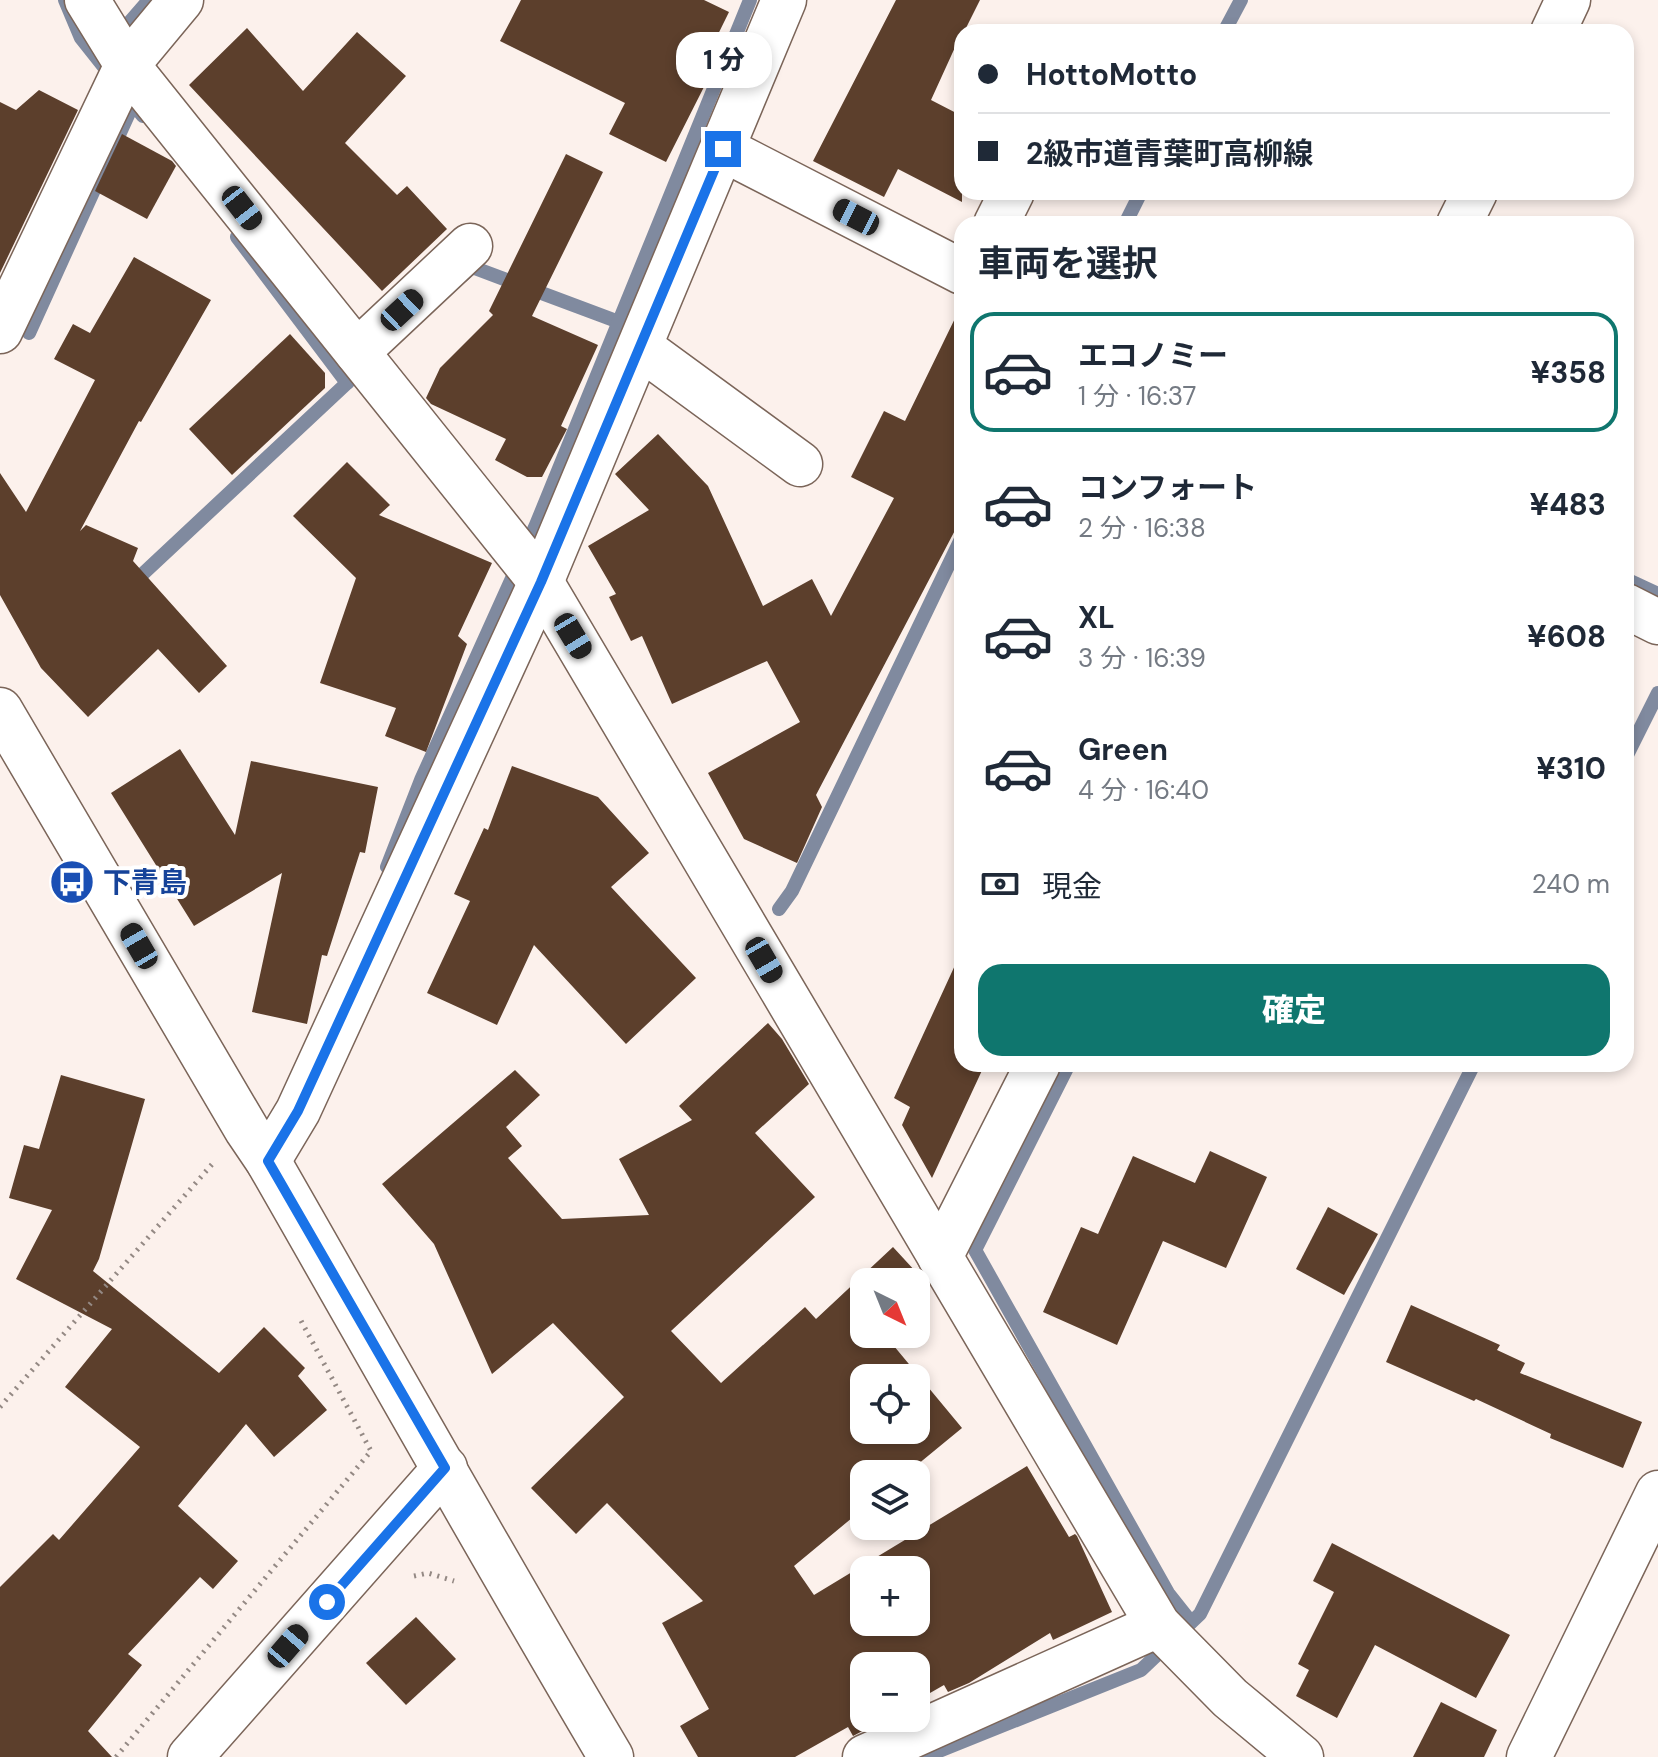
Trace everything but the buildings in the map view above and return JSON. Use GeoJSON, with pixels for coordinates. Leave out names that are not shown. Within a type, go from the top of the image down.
{"type":"FeatureCollection","features":[{"type":"Feature","properties":{"kind":"street"},"geometry":{"type":"LineString","coordinates":[[87,0],[127,65],[541,582],[1158,1625],[1230,1698],[1301,1757]]}},
{"type":"Feature","properties":{"kind":"street"},"geometry":{"type":"LineString","coordinates":[[0,331],[127,65],[181,0]]}},
{"type":"Feature","properties":{"kind":"street"},"geometry":{"type":"LineString","coordinates":[[268,1161],[298,1111],[541,582],[784,0]]}},
{"type":"Feature","properties":{"kind":"street"},"geometry":{"type":"LineString","coordinates":[[1557,24],[1568,0]]}},
{"type":"Feature","properties":{"kind":"street"},"geometry":{"type":"LineString","coordinates":[[723,149],[954,268]]}},
{"type":"Feature","properties":{"kind":"street"},"geometry":{"type":"LineString","coordinates":[[357,352],[470,246]]}},
{"type":"Feature","properties":{"kind":"street"},"geometry":{"type":"LineString","coordinates":[[640,347],[800,464]]}},
{"type":"Feature","properties":{"kind":"street"},"geometry":{"type":"LineString","coordinates":[[1634,610],[1658,622]]}},
{"type":"Feature","properties":{"kind":"street"},"geometry":{"type":"LineString","coordinates":[[0,710],[268,1161],[445,1468],[495,1562],[611,1757]]}},
{"type":"Feature","properties":{"kind":"street"},"geometry":{"type":"LineString","coordinates":[[940,1257],[1034,1072]]}},
{"type":"Feature","properties":{"kind":"street"},"geometry":{"type":"LineString","coordinates":[[190,1757],[445,1468]]}},
{"type":"Feature","properties":{"kind":"street"},"geometry":{"type":"LineString","coordinates":[[1529,1757],[1658,1493]]}},
{"type":"Feature","properties":{"kind":"street"},"geometry":{"type":"LineString","coordinates":[[865,1757],[1158,1625]]}},
{"type":"Feature","properties":{"kind":"path"},"geometry":{"type":"LineString","coordinates":[[0,1407],[214,1162]]}},
{"type":"Feature","properties":{"kind":"path"},"geometry":{"type":"LineString","coordinates":[[116,1757],[371,1451],[297,1312]]}},
{"type":"Feature","properties":{"kind":"path"},"geometry":{"type":"LineString","coordinates":[[402,1579],[428,1573],[464,1585]]}},
{"type":"Feature","properties":{"kind":"waterway"},"geometry":{"type":"LineString","coordinates":[[65,0],[81,38],[104,67]]}},
{"type":"Feature","properties":{"kind":"waterway"},"geometry":{"type":"LineString","coordinates":[[128,24],[149,0]]}},
{"type":"Feature","properties":{"kind":"waterway"},"geometry":{"type":"LineString","coordinates":[[387,867],[421,780],[536,525],[750,0]]}},
{"type":"Feature","properties":{"kind":"waterway"},"geometry":{"type":"LineString","coordinates":[[1228,24],[1241,0]]}},
{"type":"Feature","properties":{"kind":"waterway"},"geometry":{"type":"LineString","coordinates":[[29,333],[133,104],[143,116]]}},
{"type":"Feature","properties":{"kind":"waterway"},"geometry":{"type":"LineString","coordinates":[[1129,216],[1137,200]]}},
{"type":"Feature","properties":{"kind":"waterway"},"geometry":{"type":"LineString","coordinates":[[237,237],[347,383]]}},
{"type":"Feature","properties":{"kind":"waterway"},"geometry":{"type":"LineString","coordinates":[[462,276],[472,267],[619,322]]}},
{"type":"Feature","properties":{"kind":"waterway"},"geometry":{"type":"LineString","coordinates":[[132,584],[362,369]]}},
{"type":"Feature","properties":{"kind":"waterway"},"geometry":{"type":"LineString","coordinates":[[779,909],[792,891],[954,554]]}},
{"type":"Feature","properties":{"kind":"waterway"},"geometry":{"type":"LineString","coordinates":[[1634,583],[1658,594]]}},
{"type":"Feature","properties":{"kind":"waterway"},"geometry":{"type":"LineString","coordinates":[[1634,741],[1658,693]]}},
{"type":"Feature","properties":{"kind":"waterway"},"geometry":{"type":"LineString","coordinates":[[1065,1072],[975,1250],[1168,1593],[1191,1622]]}},
{"type":"Feature","properties":{"kind":"waterway"},"geometry":{"type":"LineString","coordinates":[[924,1757],[1141,1670],[1200,1614],[1470,1072]]}},
{"type":"Feature","properties":{"kind":"place","name":"下青島"},"geometry":{"type":"Point","coordinates":[72,882]}},
{"type":"Feature","properties":{"kind":"route"},"geometry":{"type":"LineString","coordinates":[[327,1602],[445,1468],[268,1161],[298,1111],[541,582],[723,149]]}}]}
